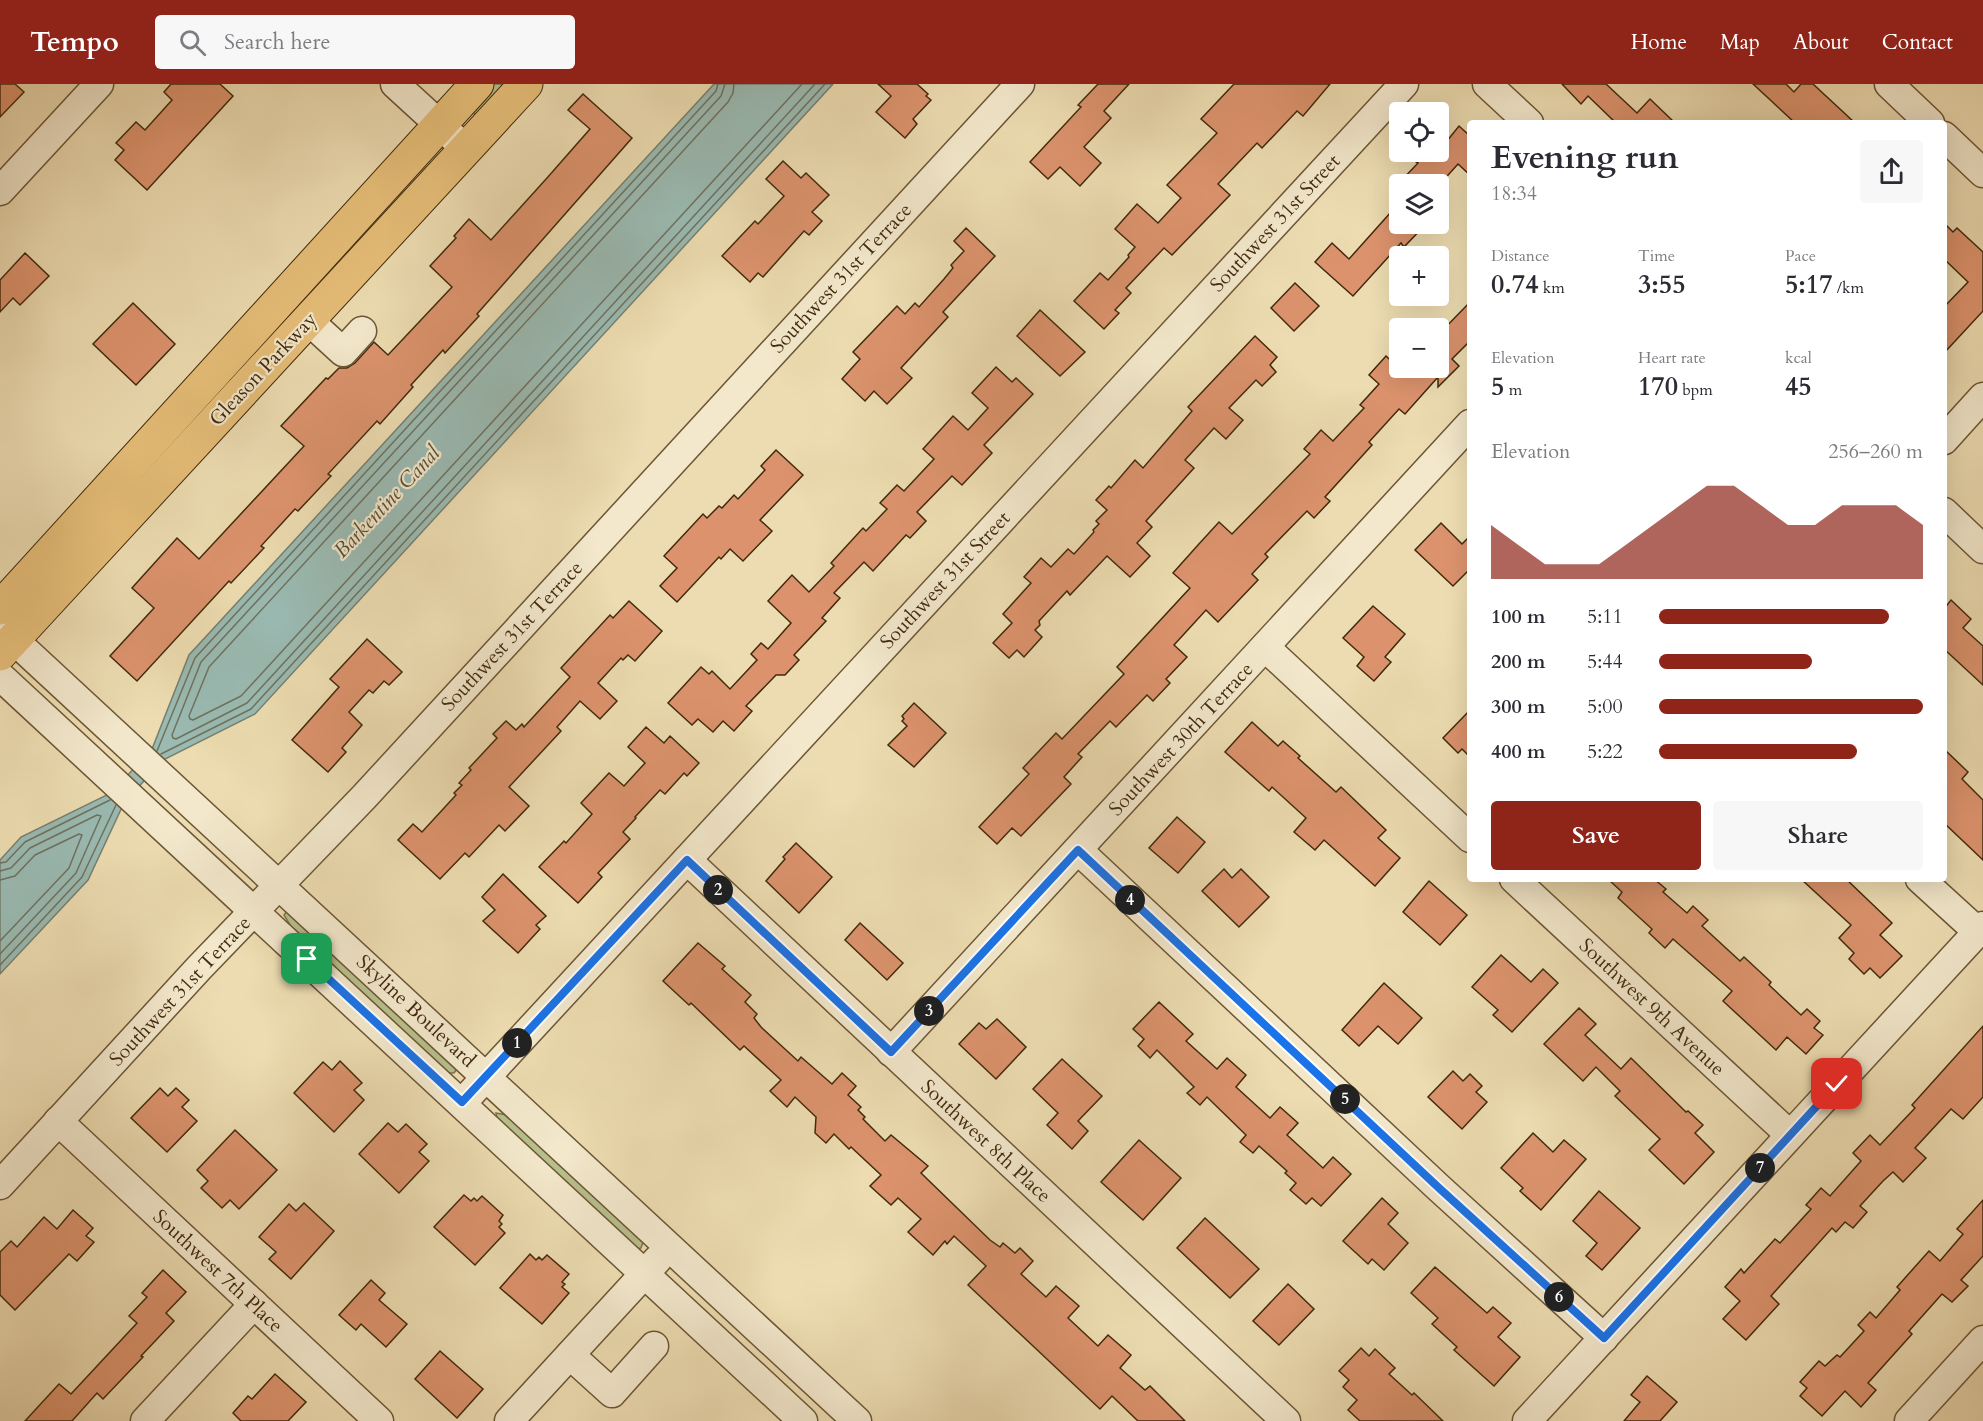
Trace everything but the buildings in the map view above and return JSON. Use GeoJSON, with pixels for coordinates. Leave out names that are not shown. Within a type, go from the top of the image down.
{"type":"FeatureCollection","features":[{"type":"Feature","properties":{"kind":"main road","name":"Gleason Parkway"},"geometry":{"type":"LineString","coordinates":[[0,608],[477,84]]}},
{"type":"Feature","properties":{"kind":"main road","name":"Gleason Parkway"},"geometry":{"type":"LineString","coordinates":[[5,641],[308,320],[526,84]]}},
{"type":"Feature","properties":{"kind":"street"},"geometry":{"type":"LineString","coordinates":[[0,191],[99,84]]}},
{"type":"Feature","properties":{"kind":"street"},"geometry":{"type":"LineString","coordinates":[[395,84],[465,149]]}},
{"type":"Feature","properties":{"kind":"street","name":"Southwest 31st Terrace"},"geometry":{"type":"LineString","coordinates":[[0,1185],[199,968],[280,886],[1020,84]]}},
{"type":"Feature","properties":{"kind":"street","name":"Southwest 31st Street"},"geometry":{"type":"LineString","coordinates":[[462,1102],[1404,84]]}},
{"type":"Feature","properties":{"kind":"street"},"geometry":{"type":"LineString","coordinates":[[1487,84],[1526,120]]}},
{"type":"Feature","properties":{"kind":"street"},"geometry":{"type":"LineString","coordinates":[[1889,84],[1927,120]]}},
{"type":"Feature","properties":{"kind":"street"},"geometry":{"type":"LineString","coordinates":[[1947,139],[1983,172]]}},
{"type":"Feature","properties":{"kind":"street"},"geometry":{"type":"LineString","coordinates":[[308,320],[343,352],[362,331]]}},
{"type":"Feature","properties":{"kind":"street"},"geometry":{"type":"LineString","coordinates":[[1947,437],[1983,397]]}},
{"type":"Feature","properties":{"kind":"street","name":"Southwest 30th Terrace"},"geometry":{"type":"LineString","coordinates":[[891,1052],[1265,647],[1464,442]]}},
{"type":"Feature","properties":{"kind":"street"},"geometry":{"type":"LineString","coordinates":[[1947,515],[1983,549]]}},
{"type":"Feature","properties":{"kind":"street","name":"Skyline Boulevard"},"geometry":{"type":"LineString","coordinates":[[5,641],[121,739],[857,1421]]}},
{"type":"Feature","properties":{"kind":"street"},"geometry":{"type":"LineString","coordinates":[[1265,647],[1467,835]]}},
{"type":"Feature","properties":{"kind":"street","name":"Skyline Boulevard"},"geometry":{"type":"LineString","coordinates":[[0,676],[462,1102],[803,1421]]}},
{"type":"Feature","properties":{"kind":"street"},"geometry":{"type":"LineString","coordinates":[[1078,850],[1439,1188],[1604,1338]]}},
{"type":"Feature","properties":{"kind":"street","name":"Southwest 8th Place"},"geometry":{"type":"LineString","coordinates":[[687,860],[1286,1421]]}},
{"type":"Feature","properties":{"kind":"street","name":"Southwest 9th Avenue"},"geometry":{"type":"LineString","coordinates":[[1517,882],[1790,1135]]}},
{"type":"Feature","properties":{"kind":"street"},"geometry":{"type":"LineString","coordinates":[[1527,1421],[1980,929],[1924,882]]}},
{"type":"Feature","properties":{"kind":"street","name":"Southwest 7th Place"},"geometry":{"type":"LineString","coordinates":[[58,1121],[379,1421]]}},
{"type":"Feature","properties":{"kind":"street"},"geometry":{"type":"LineString","coordinates":[[509,1421],[670,1246]]}},
{"type":"Feature","properties":{"kind":"street"},"geometry":{"type":"LineString","coordinates":[[145,1421],[254,1304]]}},
{"type":"Feature","properties":{"kind":"street"},"geometry":{"type":"LineString","coordinates":[[1909,1421],[1983,1340]]}},
{"type":"Feature","properties":{"kind":"street"},"geometry":{"type":"LineString","coordinates":[[570,1355],[612,1393],[654,1346]]}},
{"type":"Feature","properties":{"kind":"green space"},"geometry":{"type":"Polygon","coordinates":[[[491,84],[515,84],[477,116],[473,113],[491,84]]]}},
{"type":"Feature","properties":{"kind":"green space"},"geometry":{"type":"Polygon","coordinates":[[[286,912],[292,913],[453,1059],[456,1070],[454,1073],[445,1073],[296,935],[284,915],[286,912]]]}},
{"type":"Feature","properties":{"kind":"green space"},"geometry":{"type":"Polygon","coordinates":[[[496,1113],[507,1115],[643,1242],[641,1248],[638,1249],[498,1123],[496,1113]]]}},
{"type":"Feature","properties":{"kind":"water","name":"Barkentine Canal"},"geometry":{"type":"Polygon","coordinates":[[[714,84],[833,84],[255,714],[163,760],[124,803],[88,880],[0,974],[0,860],[21,837],[111,793],[152,749],[189,655],[714,84]]]}},
{"type":"Feature","properties":{"kind":"route"},"geometry":{"type":"LineString","coordinates":[[307,959],[462,1102],[687,860],[891,1052],[1078,850],[1439,1188],[1604,1338],[1837,1084]]}}]}
